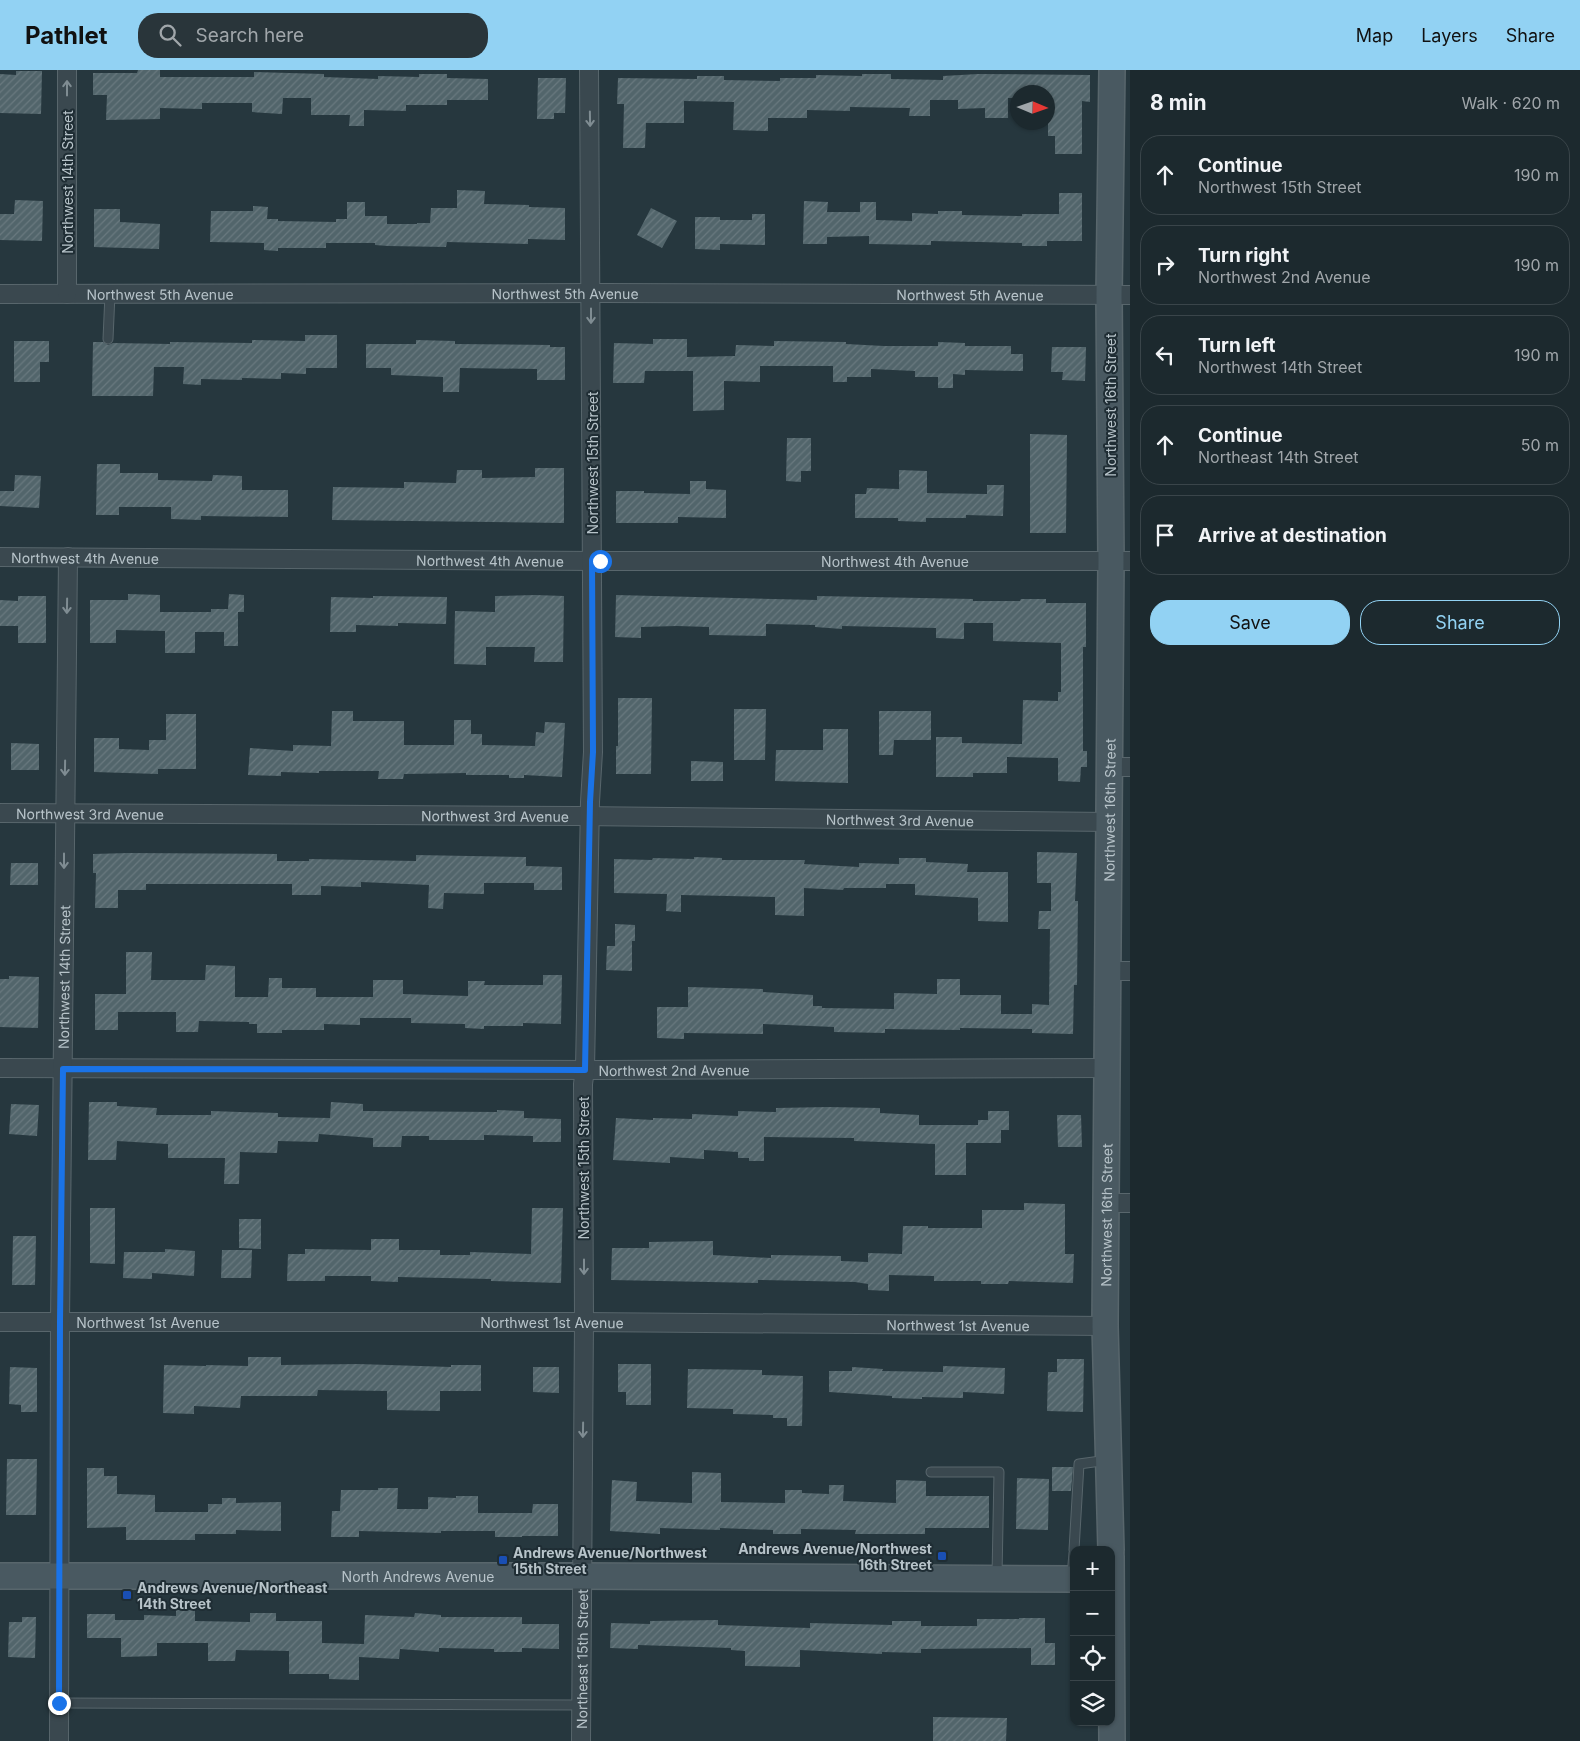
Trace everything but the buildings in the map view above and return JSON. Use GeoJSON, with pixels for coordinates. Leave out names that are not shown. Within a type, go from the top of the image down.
{"type":"FeatureCollection","features":[{"type":"Feature","properties":{"kind":"street","name":"Northwest 14th Street"},"geometry":{"type":"LineString","coordinates":[[66,294],[67,70]]}},
{"type":"Feature","properties":{"kind":"street","name":"Northwest 15th Street"},"geometry":{"type":"LineString","coordinates":[[581,1576],[584,1322],[583,1084],[585,1070],[593,752],[589,70]]}},
{"type":"Feature","properties":{"kind":"street","name":"Northwest 16th Street"},"geometry":{"type":"LineString","coordinates":[[1111,1546],[1105,1326],[1118,1203],[1106,1068],[1119,971],[1109,822],[1120,767],[1120,295],[1112,70]]}},
{"type":"Feature","properties":{"kind":"street","name":"Northwest 5th Avenue"},"geometry":{"type":"LineString","coordinates":[[0,294],[1120,295]]}},
{"type":"Feature","properties":{"kind":"street","name":"Northwest 4th Avenue"},"geometry":{"type":"LineString","coordinates":[[0,557],[592,561],[1120,561]]}},
{"type":"Feature","properties":{"kind":"street","name":"Northwest 14th Street"},"geometry":{"type":"LineString","coordinates":[[59,1741],[58,1576],[68,557]]}},
{"type":"Feature","properties":{"kind":"street","name":"Northwest 3rd Avenue"},"geometry":{"type":"LineString","coordinates":[[0,813],[590,816],[1109,822]]}},
{"type":"Feature","properties":{"kind":"street","name":"Northwest 2nd Avenue"},"geometry":{"type":"LineString","coordinates":[[0,1068],[585,1070],[1106,1068]]}},
{"type":"Feature","properties":{"kind":"street","name":"Northwest 1st Avenue"},"geometry":{"type":"LineString","coordinates":[[0,1322],[584,1322],[1105,1326]]}},
{"type":"Feature","properties":{"kind":"street","name":"North Andrews Avenue"},"geometry":{"type":"LineString","coordinates":[[0,1576],[581,1576],[1070,1579]]}},
{"type":"Feature","properties":{"kind":"street","name":"Northeast 15th Street"},"geometry":{"type":"LineString","coordinates":[[581,1576],[581,1741]]}},
{"type":"Feature","properties":{"kind":"street"},"geometry":{"type":"LineString","coordinates":[[1115,1580],[1130,1580]]}},
{"type":"Feature","properties":{"kind":"street"},"geometry":{"type":"LineString","coordinates":[[1112,1591],[1112,1741]]}},
{"type":"Feature","properties":{"kind":"lane"},"geometry":{"type":"LineString","coordinates":[[108,339],[110,294]]}},
{"type":"Feature","properties":{"kind":"lane"},"geometry":{"type":"LineString","coordinates":[[1074,1546],[1079,1464],[1109,1460]]}},
{"type":"Feature","properties":{"kind":"lane"},"geometry":{"type":"LineString","coordinates":[[931,1472],[999,1472],[997,1579]]}},
{"type":"Feature","properties":{"kind":"lane"},"geometry":{"type":"LineString","coordinates":[[59,1703],[581,1705]]}},
{"type":"Feature","properties":{"kind":"place","name":"Andrews Avenue/Northwest 16th Street"},"geometry":{"type":"Point","coordinates":[942,1556]}},
{"type":"Feature","properties":{"kind":"place","name":"Andrews Avenue/Northwest 15th Street"},"geometry":{"type":"Point","coordinates":[503,1560]}},
{"type":"Feature","properties":{"kind":"place","name":"Andrews Avenue/Northeast 14th Street"},"geometry":{"type":"Point","coordinates":[127,1595]}},
{"type":"Feature","properties":{"kind":"route"},"geometry":{"type":"LineString","coordinates":[[59,1703],[58,1576],[63,1069],[585,1070],[590,802],[593,752],[592,561],[600,561]]}}]}
